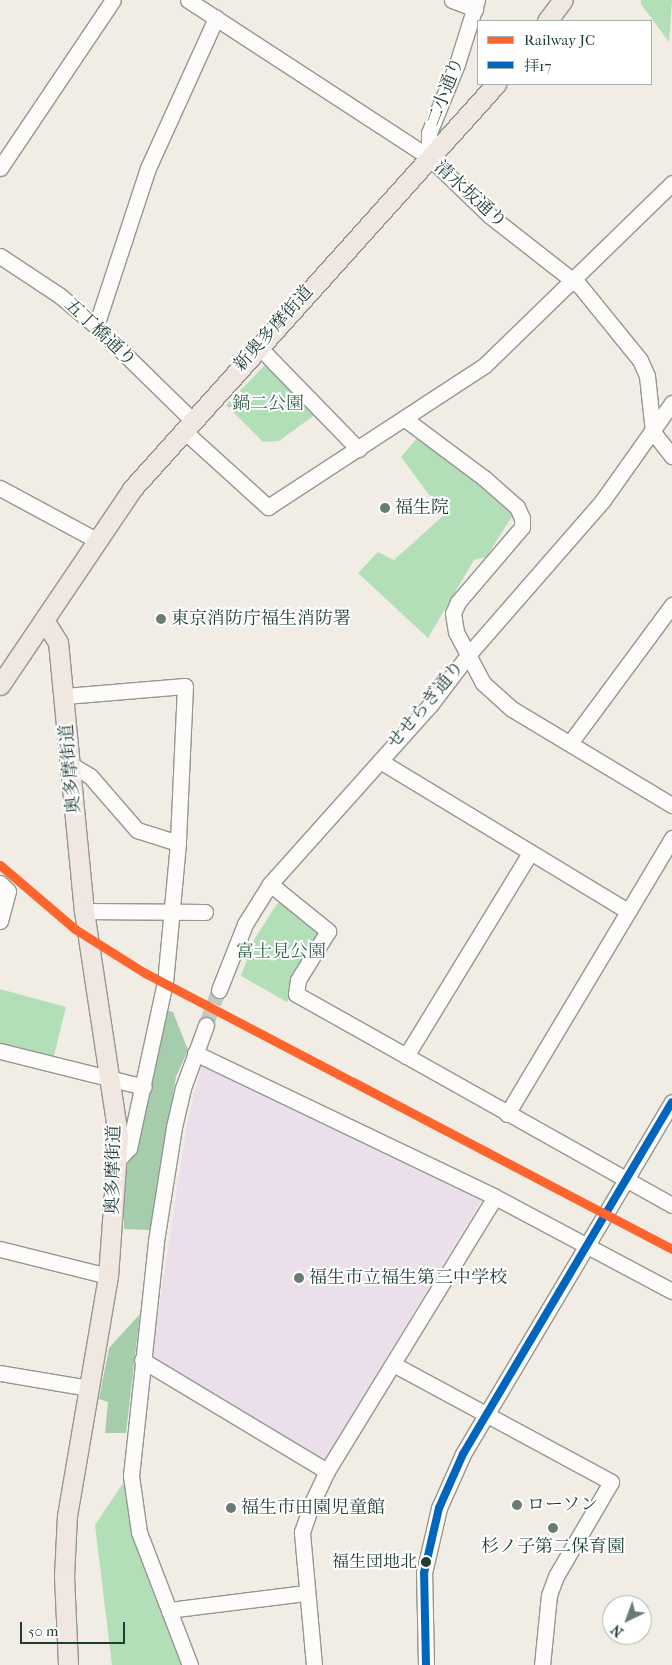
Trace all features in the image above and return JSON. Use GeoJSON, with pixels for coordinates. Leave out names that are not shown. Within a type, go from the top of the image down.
{"type":"FeatureCollection","features":[{"type":"Feature","properties":{"kind":"main road"},"geometry":{"type":"LineString","coordinates":[[548,20],[563,0]]}},
{"type":"Feature","properties":{"kind":"main road","name":"新奥多摩街道"},"geometry":{"type":"LineString","coordinates":[[0,685],[132,489],[258,346],[495,85]]}},
{"type":"Feature","properties":{"kind":"main road"},"geometry":{"type":"LineString","coordinates":[[58,642],[66,588]]}},
{"type":"Feature","properties":{"kind":"main road","name":"奥多摩街道"},"geometry":{"type":"LineString","coordinates":[[44,620],[58,642],[65,696],[84,911],[118,1137],[108,1276],[67,1515],[64,1576],[68,1665]]}},
{"type":"Feature","properties":{"kind":"street"},"geometry":{"type":"LineString","coordinates":[[0,168],[113,0]]}},
{"type":"Feature","properties":{"kind":"street","name":"清水坂通り"},"geometry":{"type":"LineString","coordinates":[[188,0],[428,157],[490,215],[573,279],[640,360],[647,376],[653,432]]}},
{"type":"Feature","properties":{"kind":"street"},"geometry":{"type":"LineString","coordinates":[[452,0],[476,5]]}},
{"type":"Feature","properties":{"kind":"street","name":"二小通り"},"geometry":{"type":"LineString","coordinates":[[428,157],[430,132],[458,64],[476,5]]}},
{"type":"Feature","properties":{"kind":"street"},"geometry":{"type":"LineString","coordinates":[[96,326],[148,168],[216,18]]}},
{"type":"Feature","properties":{"kind":"street"},"geometry":{"type":"LineString","coordinates":[[258,346],[358,449],[485,364],[672,183]]}},
{"type":"Feature","properties":{"kind":"street","name":"五丁橋通り"},"geometry":{"type":"LineString","coordinates":[[0,256],[59,295],[96,326],[188,425],[268,507],[358,449]]}},
{"type":"Feature","properties":{"kind":"street","name":"せせらぎ通り"},"geometry":{"type":"LineString","coordinates":[[219,990],[245,924],[270,884],[431,704],[468,655],[603,500],[672,403]]}},
{"type":"Feature","properties":{"kind":"street"},"geometry":{"type":"LineString","coordinates":[[405,419],[484,478],[517,507],[522,518],[522,526],[455,608],[456,632],[484,683],[502,702],[672,806]]}},
{"type":"Feature","properties":{"kind":"street"},"geometry":{"type":"LineString","coordinates":[[653,432],[672,456]]}},
{"type":"Feature","properties":{"kind":"street"},"geometry":{"type":"LineString","coordinates":[[0,488],[96,540]]}},
{"type":"Feature","properties":{"kind":"street"},"geometry":{"type":"LineString","coordinates":[[570,743],[672,605]]}},
{"type":"Feature","properties":{"kind":"street"},"geometry":{"type":"LineString","coordinates":[[65,696],[185,686],[178,843],[165,982],[144,1087],[129,1148],[116,1161]]}},
{"type":"Feature","properties":{"kind":"street"},"geometry":{"type":"LineString","coordinates":[[380,761],[628,911]]}},
{"type":"Feature","properties":{"kind":"street"},"geometry":{"type":"LineString","coordinates":[[70,764],[90,776],[137,830],[178,843]]}},
{"type":"Feature","properties":{"kind":"street"},"geometry":{"type":"LineString","coordinates":[[507,1114],[672,838]]}},
{"type":"Feature","properties":{"kind":"street"},"geometry":{"type":"LineString","coordinates":[[406,1056],[530,853]]}},
{"type":"Feature","properties":{"kind":"street"},"geometry":{"type":"LineString","coordinates":[[0,883],[8,891],[0,921]]}},
{"type":"Feature","properties":{"kind":"street"},"geometry":{"type":"LineString","coordinates":[[270,884],[328,931],[298,980],[296,994],[672,1206]]}},
{"type":"Feature","properties":{"kind":"street"},"geometry":{"type":"LineString","coordinates":[[84,911],[205,912]]}},
{"type":"Feature","properties":{"kind":"street"},"geometry":{"type":"LineString","coordinates":[[190,1665],[139,1532],[131,1491],[142,1360],[174,1127],[206,1025]]}},
{"type":"Feature","properties":{"kind":"street"},"geometry":{"type":"LineString","coordinates":[[0,1051],[144,1087]]}},
{"type":"Feature","properties":{"kind":"street"},"geometry":{"type":"LineString","coordinates":[[196,1053],[495,1197],[672,1291]]}},
{"type":"Feature","properties":{"kind":"street"},"geometry":{"type":"LineString","coordinates":[[426,1665],[424,1573],[430,1537],[439,1508],[463,1454],[672,1102]]}},
{"type":"Feature","properties":{"kind":"street"},"geometry":{"type":"LineString","coordinates":[[314,1665],[302,1532],[327,1471],[495,1197]]}},
{"type":"Feature","properties":{"kind":"street"},"geometry":{"type":"LineString","coordinates":[[0,1249],[108,1276]]}},
{"type":"Feature","properties":{"kind":"street"},"geometry":{"type":"LineString","coordinates":[[142,1360],[327,1471]]}},
{"type":"Feature","properties":{"kind":"street"},"geometry":{"type":"LineString","coordinates":[[393,1364],[611,1482],[556,1576],[549,1595],[542,1665]]}},
{"type":"Feature","properties":{"kind":"street"},"geometry":{"type":"LineString","coordinates":[[0,1373],[89,1388]]}},
{"type":"Feature","properties":{"kind":"street"},"geometry":{"type":"LineString","coordinates":[[169,1610],[306,1593]]}},
{"type":"Feature","properties":{"kind":"shaded area","name":"福生市立福生第三中学校"},"geometry":{"type":"Polygon","coordinates":[[[206,1064],[479,1194],[481,1201],[326,1457],[320,1460],[156,1362],[152,1355],[187,1124],[201,1066],[206,1064]]]}},
{"type":"Feature","properties":{"kind":"green space"},"geometry":{"type":"Polygon","coordinates":[[[641,0],[672,0],[669,42],[641,4],[641,0]]]}},
{"type":"Feature","properties":{"kind":"green space","name":"鍋二公園"},"geometry":{"type":"Polygon","coordinates":[[[268,362],[316,414],[279,441],[263,442],[226,405],[268,362]]]}},
{"type":"Feature","properties":{"kind":"green space"},"geometry":{"type":"Polygon","coordinates":[[[418,437],[515,512],[486,557],[474,560],[428,638],[358,573],[378,552],[394,560],[444,515],[401,457],[418,437]]]}},
{"type":"Feature","properties":{"kind":"green space","name":"富士見公園"},"geometry":{"type":"Polygon","coordinates":[[[279,901],[324,938],[287,1002],[241,976],[255,938],[279,901]]]}},
{"type":"Feature","properties":{"kind":"green space"},"geometry":{"type":"Polygon","coordinates":[[[0,989],[66,1007],[53,1060],[0,1046],[0,989]]]}},
{"type":"Feature","properties":{"kind":"green space"},"geometry":{"type":"Polygon","coordinates":[[[164,1010],[173,1012],[188,1050],[176,1077],[150,1230],[124,1229],[124,1180],[164,1010]]]}},
{"type":"Feature","properties":{"kind":"green space"},"geometry":{"type":"Polygon","coordinates":[[[140,1314],[126,1433],[105,1433],[108,1402],[99,1399],[109,1348],[140,1314]]]}},
{"type":"Feature","properties":{"kind":"green space"},"geometry":{"type":"Polygon","coordinates":[[[126,1479],[185,1665],[112,1665],[95,1525],[126,1479]]]}},
{"type":"Feature","properties":{"kind":"tunnel"},"geometry":{"type":"LineString","coordinates":[[206,1025],[219,990]]}},
{"type":"Feature","properties":{"kind":"rail line","name":"JC"},"geometry":{"type":"LineString","coordinates":[[0,865],[75,929],[145,973],[672,1249]]}},
{"type":"Feature","properties":{"kind":"transit line","name":"拝17"},"geometry":{"type":"LineString","coordinates":[[426,1665],[424,1573],[439,1508],[463,1454],[672,1102]]}},
{"type":"Feature","properties":{"kind":"place","name":"福生院"},"geometry":{"type":"Point","coordinates":[385,508]}},
{"type":"Feature","properties":{"kind":"place","name":"東京消防庁福生消防署"},"geometry":{"type":"Point","coordinates":[161,619]}},
{"type":"Feature","properties":{"kind":"place","name":"福生市立福生第三中学校"},"geometry":{"type":"Point","coordinates":[299,1278]}},
{"type":"Feature","properties":{"kind":"place","name":"ローソン"},"geometry":{"type":"Point","coordinates":[517,1505]}},
{"type":"Feature","properties":{"kind":"place","name":"福生市田園児童館"},"geometry":{"type":"Point","coordinates":[231,1508]}},
{"type":"Feature","properties":{"kind":"place","name":"杉ノ子第二保育園"},"geometry":{"type":"Point","coordinates":[553,1528]}},
{"type":"Feature","properties":{"kind":"place","name":"福生団地北"},"geometry":{"type":"Point","coordinates":[426,1562]}}]}
